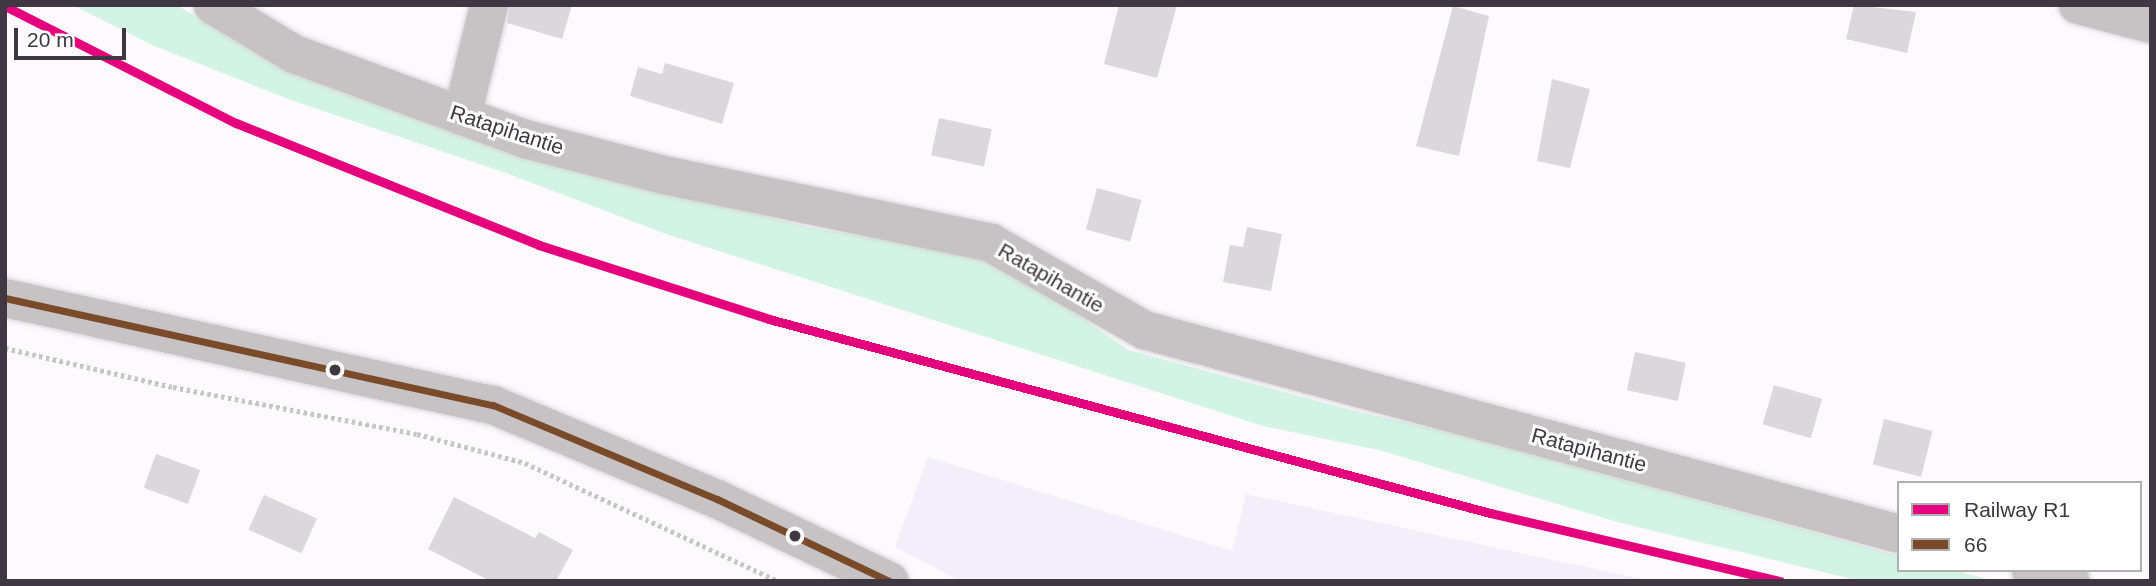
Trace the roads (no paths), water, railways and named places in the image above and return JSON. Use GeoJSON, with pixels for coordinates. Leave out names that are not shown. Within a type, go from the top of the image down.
{"type":"FeatureCollection","features":[{"type":"Feature","properties":{"kind":"street","name":"Ratapihantie"},"geometry":{"type":"LineString","coordinates":[[213,5],[294,54],[525,139],[664,174],[991,243],[1144,330],[1897,533]]}},
{"type":"Feature","properties":{"kind":"street"},"geometry":{"type":"LineString","coordinates":[[462,116],[489,5]]}},
{"type":"Feature","properties":{"kind":"street"},"geometry":{"type":"LineString","coordinates":[[2078,5],[2151,24]]}},
{"type":"Feature","properties":{"kind":"street"},"geometry":{"type":"LineString","coordinates":[[5,298],[493,405],[749,513],[889,581]]}},
{"type":"Feature","properties":{"kind":"street"},"geometry":{"type":"LineString","coordinates":[[2038,572],[2070,581]]}},
{"type":"Feature","properties":{"kind":"rail line","name":"R1"},"geometry":{"type":"LineString","coordinates":[[5,6],[236,123],[539,245],[769,319],[1490,513],[1780,581]]}}]}
